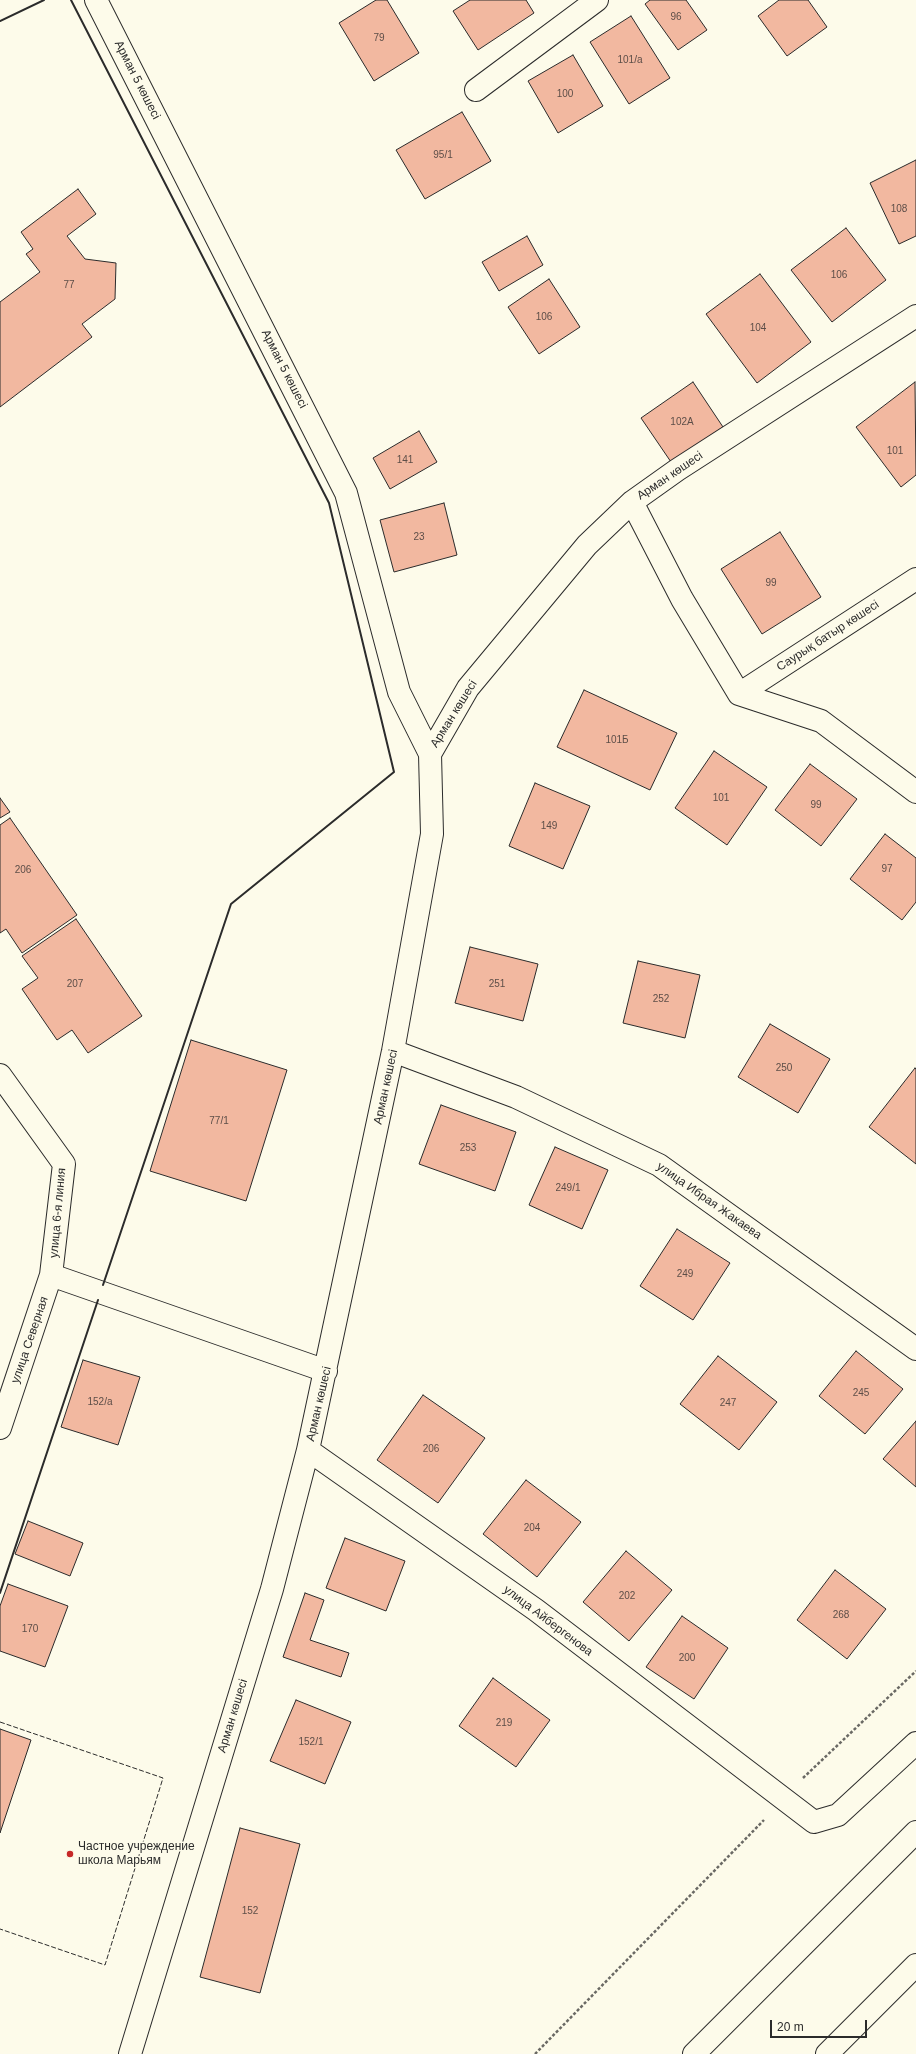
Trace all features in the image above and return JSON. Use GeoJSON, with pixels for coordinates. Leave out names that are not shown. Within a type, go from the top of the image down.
{"type":"FeatureCollection","features":[{"type":"Feature","properties":{"kind":"street","name":"Арман 5 көшесі"},"geometry":{"type":"LineString","coordinates":[[96,0],[346,493],[399,692],[430,754]]}},
{"type":"Feature","properties":{"kind":"street"},"geometry":{"type":"LineString","coordinates":[[476,90],[597,0]]}},
{"type":"Feature","properties":{"kind":"street","name":"Арман көшесі"},"geometry":{"type":"LineString","coordinates":[[130,2054],[272,1589],[308,1450],[393,1051],[432,834],[430,754],[468,688],[587,545],[632,502],[677,470],[916,316]]}},
{"type":"Feature","properties":{"kind":"street"},"geometry":{"type":"LineString","coordinates":[[632,502],[682,599],[739,694],[821,721],[916,792]]}},
{"type":"Feature","properties":{"kind":"street","name":"Саурық батыр көшесі"},"geometry":{"type":"LineString","coordinates":[[739,694],[916,579]]}},
{"type":"Feature","properties":{"kind":"street","name":"улица Ибрая Жакаева"},"geometry":{"type":"LineString","coordinates":[[393,1051],[516,1097],[659,1164],[916,1349]]}},
{"type":"Feature","properties":{"kind":"street","name":"улица 6-я линия"},"geometry":{"type":"LineString","coordinates":[[0,1075],[64,1164],[52,1275]]}},
{"type":"Feature","properties":{"kind":"street"},"geometry":{"type":"LineString","coordinates":[[52,1275],[326,1371]]}},
{"type":"Feature","properties":{"kind":"street","name":"улица Северная"},"geometry":{"type":"LineString","coordinates":[[1,1423],[52,1275]]}},
{"type":"Feature","properties":{"kind":"street","name":"улица Айбергенова"},"geometry":{"type":"LineString","coordinates":[[308,1450],[536,1610],[814,1822],[838,1815],[916,1742]]}},
{"type":"Feature","properties":{"kind":"street"},"geometry":{"type":"LineString","coordinates":[[694,2054],[916,1832]]}},
{"type":"Feature","properties":{"kind":"street"},"geometry":{"type":"LineString","coordinates":[[827,2054],[916,1965]]}},
{"type":"Feature","properties":{"kind":"street"},"geometry":{"type":"LineString","coordinates":[[678,2054],[719,2030]]}},
{"type":"Feature","properties":{"kind":"path"},"geometry":{"type":"LineString","coordinates":[[535,2054],[783,1799],[916,1671]]}},
{"type":"Feature","properties":{"kind":"building"},"geometry":{"type":"Polygon","coordinates":[[[376,0],[387,0],[419,53],[374,81],[339,23],[376,0]]]}},
{"type":"Feature","properties":{"kind":"building"},"geometry":{"type":"Polygon","coordinates":[[[470,0],[526,0],[534,13],[478,50],[453,11],[470,0]]]}},
{"type":"Feature","properties":{"kind":"building"},"geometry":{"type":"Polygon","coordinates":[[[650,0],[686,0],[707,30],[678,50],[645,4],[650,0]]]}},
{"type":"Feature","properties":{"kind":"building"},"geometry":{"type":"Polygon","coordinates":[[[779,0],[808,0],[827,27],[787,56],[758,16],[779,0]]]}},
{"type":"Feature","properties":{"kind":"building"},"geometry":{"type":"Polygon","coordinates":[[[631,16],[670,78],[629,104],[590,42],[631,16]]]}},
{"type":"Feature","properties":{"kind":"building"},"geometry":{"type":"Polygon","coordinates":[[[573,55],[603,106],[558,133],[528,81],[573,55]]]}},
{"type":"Feature","properties":{"kind":"building"},"geometry":{"type":"Polygon","coordinates":[[[462,112],[491,161],[425,199],[396,150],[462,112]]]}},
{"type":"Feature","properties":{"kind":"building"},"geometry":{"type":"Polygon","coordinates":[[[916,160],[916,236],[899,244],[870,183],[916,160]]]}},
{"type":"Feature","properties":{"kind":"building"},"geometry":{"type":"Polygon","coordinates":[[[78,189],[96,214],[67,236],[85,259],[116,263],[115,299],[82,324],[92,337],[0,407],[0,302],[40,272],[26,254],[33,249],[21,232],[78,189]]]}},
{"type":"Feature","properties":{"kind":"building"},"geometry":{"type":"Polygon","coordinates":[[[846,228],[886,280],[832,322],[791,270],[846,228]]]}},
{"type":"Feature","properties":{"kind":"building"},"geometry":{"type":"Polygon","coordinates":[[[527,236],[543,265],[499,291],[482,262],[527,236]]]}},
{"type":"Feature","properties":{"kind":"building"},"geometry":{"type":"Polygon","coordinates":[[[760,274],[811,342],[757,383],[706,314],[760,274]]]}},
{"type":"Feature","properties":{"kind":"building"},"geometry":{"type":"Polygon","coordinates":[[[549,279],[580,327],[539,354],[508,307],[549,279]]]}},
{"type":"Feature","properties":{"kind":"building"},"geometry":{"type":"Polygon","coordinates":[[[693,382],[723,427],[671,462],[641,418],[693,382]]]}},
{"type":"Feature","properties":{"kind":"building"},"geometry":{"type":"Polygon","coordinates":[[[915,382],[916,475],[901,487],[856,427],[915,382]]]}},
{"type":"Feature","properties":{"kind":"building"},"geometry":{"type":"Polygon","coordinates":[[[419,431],[437,462],[390,489],[373,458],[419,431]]]}},
{"type":"Feature","properties":{"kind":"building"},"geometry":{"type":"Polygon","coordinates":[[[444,503],[457,555],[394,572],[380,520],[444,503]]]}},
{"type":"Feature","properties":{"kind":"building"},"geometry":{"type":"Polygon","coordinates":[[[780,532],[821,597],[762,634],[721,569],[780,532]]]}},
{"type":"Feature","properties":{"kind":"building"},"geometry":{"type":"Polygon","coordinates":[[[584,690],[677,733],[650,790],[557,747],[584,690]]]}},
{"type":"Feature","properties":{"kind":"building"},"geometry":{"type":"Polygon","coordinates":[[[714,751],[767,787],[727,845],[675,808],[714,751]]]}},
{"type":"Feature","properties":{"kind":"building"},"geometry":{"type":"Polygon","coordinates":[[[810,764],[857,799],[821,846],[775,810],[810,764]]]}},
{"type":"Feature","properties":{"kind":"building"},"geometry":{"type":"Polygon","coordinates":[[[535,783],[590,806],[563,869],[509,846],[535,783]]]}},
{"type":"Feature","properties":{"kind":"building"},"geometry":{"type":"Polygon","coordinates":[[[0,798],[10,812],[0,818],[0,798]]]}},
{"type":"Feature","properties":{"kind":"building"},"geometry":{"type":"Polygon","coordinates":[[[10,818],[77,915],[22,953],[6,929],[0,933],[0,825],[10,818]]]}},
{"type":"Feature","properties":{"kind":"building"},"geometry":{"type":"Polygon","coordinates":[[[885,834],[916,858],[916,902],[902,920],[850,879],[885,834]]]}},
{"type":"Feature","properties":{"kind":"building"},"geometry":{"type":"Polygon","coordinates":[[[76,919],[142,1016],[88,1053],[72,1030],[57,1040],[22,989],[38,978],[22,956],[76,919]]]}},
{"type":"Feature","properties":{"kind":"building"},"geometry":{"type":"Polygon","coordinates":[[[470,947],[538,964],[523,1021],[455,1003],[470,947]]]}},
{"type":"Feature","properties":{"kind":"building"},"geometry":{"type":"Polygon","coordinates":[[[638,961],[700,975],[685,1038],[623,1023],[638,961]]]}},
{"type":"Feature","properties":{"kind":"building"},"geometry":{"type":"Polygon","coordinates":[[[770,1024],[830,1059],[798,1113],[738,1077],[770,1024]]]}},
{"type":"Feature","properties":{"kind":"building"},"geometry":{"type":"Polygon","coordinates":[[[191,1040],[287,1070],[246,1201],[150,1171],[191,1040]]]}},
{"type":"Feature","properties":{"kind":"building"},"geometry":{"type":"Polygon","coordinates":[[[915,1068],[916,1069],[916,1164],[869,1127],[915,1068]]]}},
{"type":"Feature","properties":{"kind":"building"},"geometry":{"type":"Polygon","coordinates":[[[441,1105],[516,1132],[495,1191],[419,1164],[441,1105]]]}},
{"type":"Feature","properties":{"kind":"building"},"geometry":{"type":"Polygon","coordinates":[[[555,1147],[608,1170],[582,1229],[529,1205],[555,1147]]]}},
{"type":"Feature","properties":{"kind":"building"},"geometry":{"type":"Polygon","coordinates":[[[677,1229],[730,1263],[693,1320],[640,1286],[677,1229]]]}},
{"type":"Feature","properties":{"kind":"building"},"geometry":{"type":"Polygon","coordinates":[[[856,1351],[903,1389],[865,1434],[819,1396],[856,1351]]]}},
{"type":"Feature","properties":{"kind":"building"},"geometry":{"type":"Polygon","coordinates":[[[718,1356],[777,1402],[739,1450],[680,1404],[718,1356]]]}},
{"type":"Feature","properties":{"kind":"building"},"geometry":{"type":"Polygon","coordinates":[[[83,1360],[140,1377],[118,1445],[61,1427],[83,1360]]]}},
{"type":"Feature","properties":{"kind":"building"},"geometry":{"type":"Polygon","coordinates":[[[423,1395],[485,1438],[438,1503],[377,1460],[423,1395]]]}},
{"type":"Feature","properties":{"kind":"building"},"geometry":{"type":"Polygon","coordinates":[[[916,1421],[916,1487],[883,1459],[916,1421]]]}},
{"type":"Feature","properties":{"kind":"building"},"geometry":{"type":"Polygon","coordinates":[[[526,1480],[581,1522],[537,1577],[483,1534],[526,1480]]]}},
{"type":"Feature","properties":{"kind":"building"},"geometry":{"type":"Polygon","coordinates":[[[28,1521],[83,1543],[70,1576],[15,1554],[28,1521]]]}},
{"type":"Feature","properties":{"kind":"building"},"geometry":{"type":"Polygon","coordinates":[[[345,1538],[405,1561],[386,1611],[326,1588],[345,1538]]]}},
{"type":"Feature","properties":{"kind":"building"},"geometry":{"type":"Polygon","coordinates":[[[626,1551],[672,1590],[629,1641],[583,1602],[626,1551]]]}},
{"type":"Feature","properties":{"kind":"building"},"geometry":{"type":"Polygon","coordinates":[[[835,1570],[886,1609],[847,1659],[797,1620],[835,1570]]]}},
{"type":"Feature","properties":{"kind":"building"},"geometry":{"type":"Polygon","coordinates":[[[8,1584],[68,1606],[45,1667],[0,1651],[0,1606],[8,1584]]]}},
{"type":"Feature","properties":{"kind":"building"},"geometry":{"type":"Polygon","coordinates":[[[305,1593],[324,1600],[310,1640],[349,1653],[341,1677],[283,1657],[305,1593]]]}},
{"type":"Feature","properties":{"kind":"building"},"geometry":{"type":"Polygon","coordinates":[[[682,1616],[728,1648],[694,1699],[646,1667],[682,1616]]]}},
{"type":"Feature","properties":{"kind":"building"},"geometry":{"type":"Polygon","coordinates":[[[493,1678],[550,1720],[516,1767],[459,1726],[493,1678]]]}},
{"type":"Feature","properties":{"kind":"building"},"geometry":{"type":"Polygon","coordinates":[[[296,1700],[351,1722],[325,1784],[270,1761],[296,1700]]]}},
{"type":"Feature","properties":{"kind":"building"},"geometry":{"type":"Polygon","coordinates":[[[0,1729],[31,1740],[0,1833],[0,1729]]]}},
{"type":"Feature","properties":{"kind":"building"},"geometry":{"type":"Polygon","coordinates":[[[240,1828],[300,1844],[260,1993],[200,1977],[240,1828]]]}},
{"type":"Feature","properties":{"kind":"fence"},"geometry":{"type":"LineString","coordinates":[[0,1722],[163,1778],[105,1965],[0,1929]]}},
{"type":"Feature","properties":{"kind":"wall"},"geometry":{"type":"LineString","coordinates":[[0,21],[44,0]]}},
{"type":"Feature","properties":{"kind":"wall"},"geometry":{"type":"LineString","coordinates":[[71,0],[329,503],[394,772],[231,904],[103,1285]]}},
{"type":"Feature","properties":{"kind":"wall"},"geometry":{"type":"LineString","coordinates":[[0,1593],[98,1300]]}},
{"type":"Feature","properties":{"kind":"place","name":"Частное учреждение школа Марьям"},"geometry":{"type":"Point","coordinates":[70,1854]}}]}
